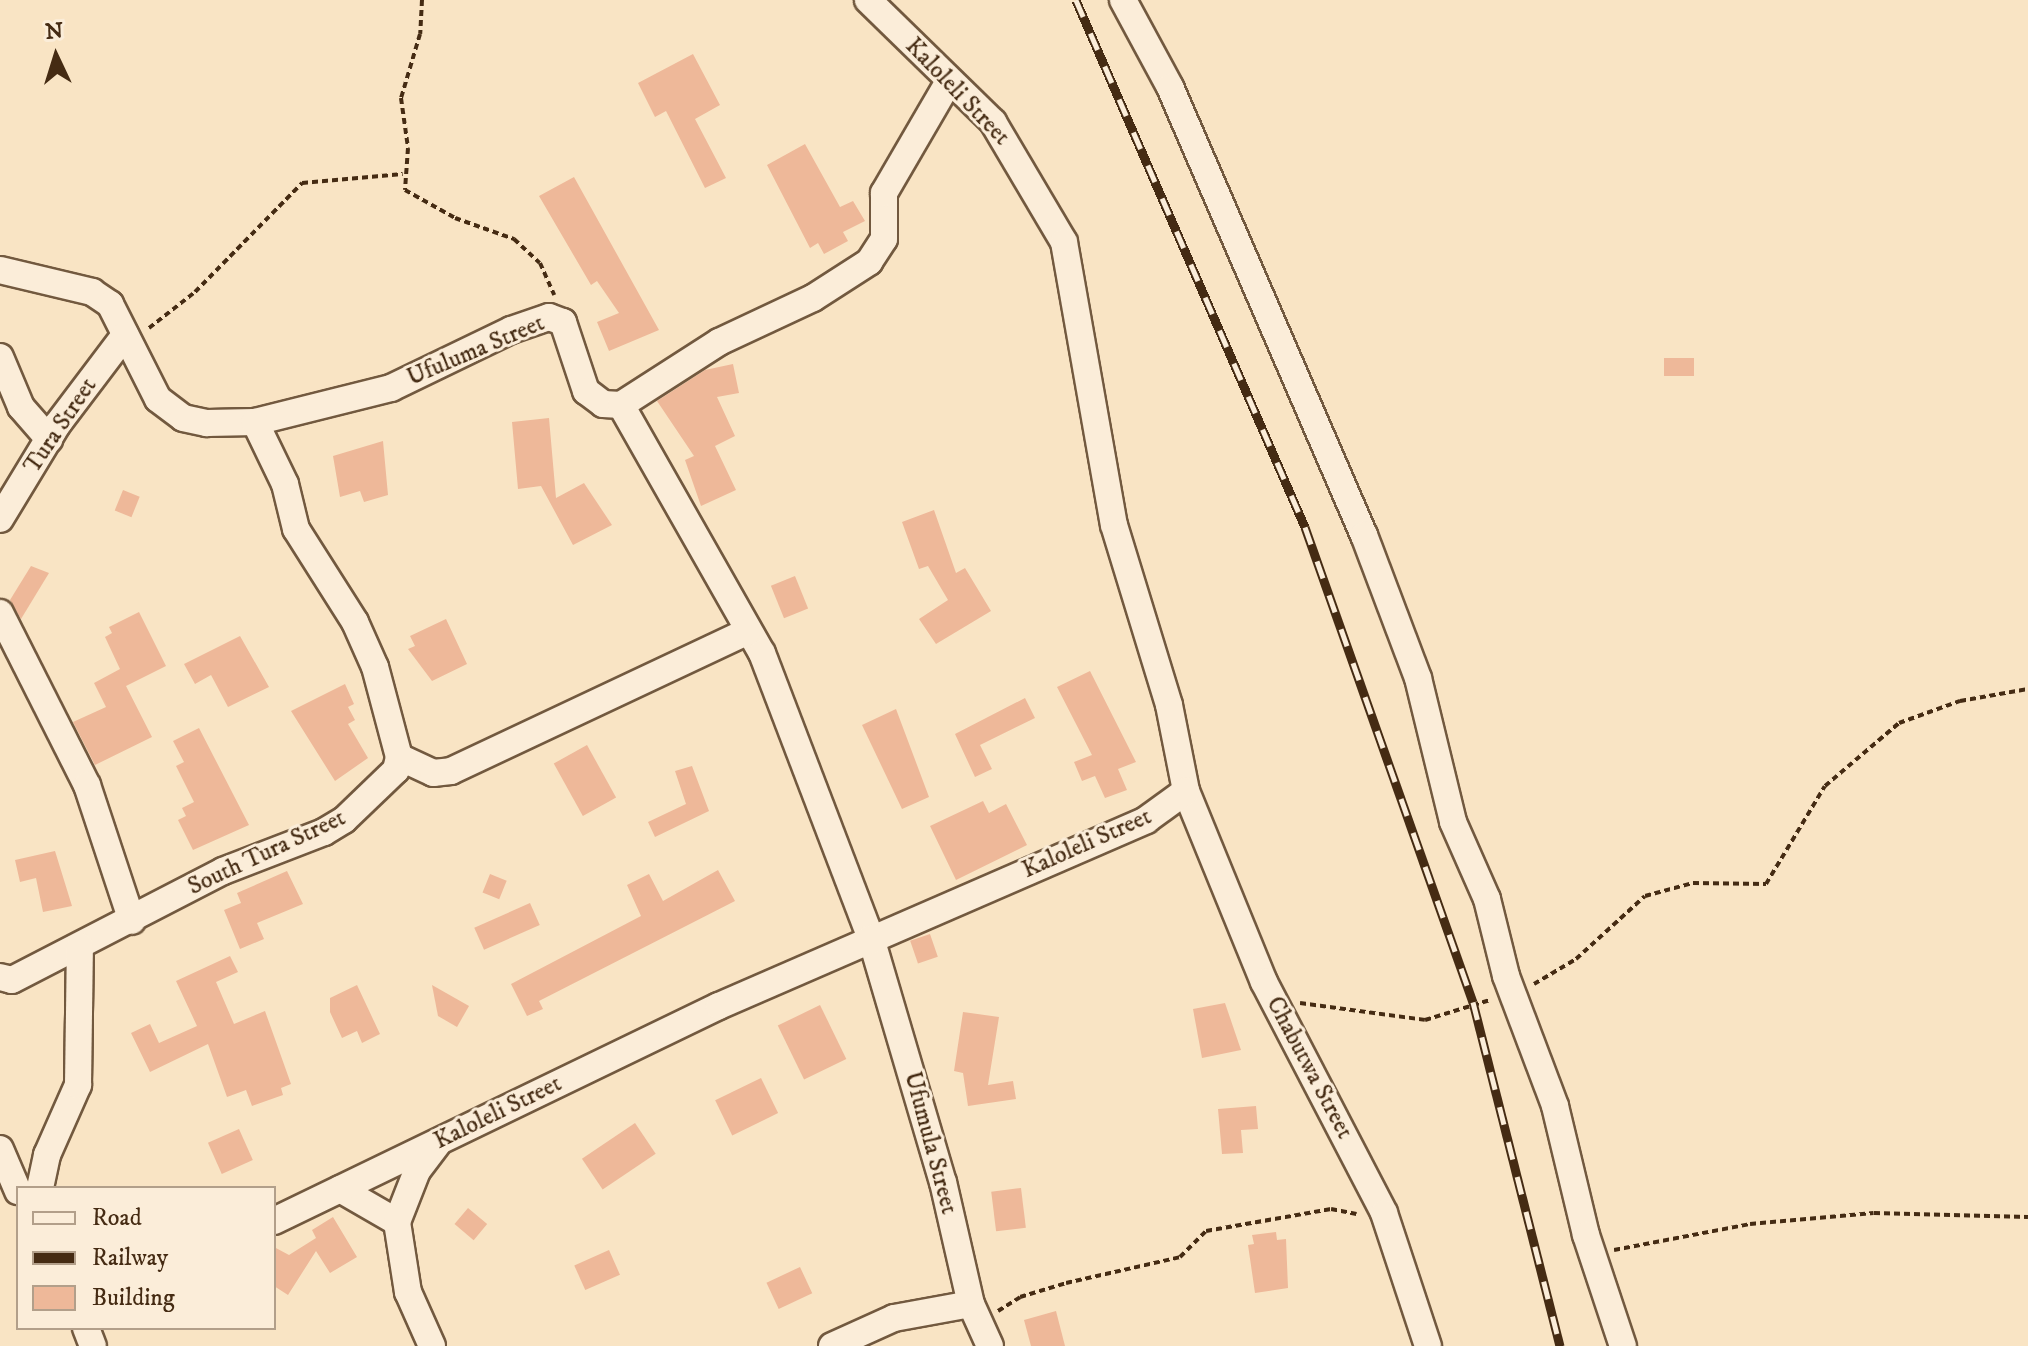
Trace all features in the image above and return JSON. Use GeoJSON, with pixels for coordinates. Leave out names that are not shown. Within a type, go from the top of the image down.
{"type":"FeatureCollection","features":[{"type":"Feature","properties":{"kind":"street","name":"Kaloleli Street"},"geometry":{"type":"LineString","coordinates":[[276,1220],[871,938],[947,912],[1146,820],[1186,791],[1172,717],[1114,525],[1064,242],[993,122],[948,83],[868,0]]}},
{"type":"Feature","properties":{"kind":"street"},"geometry":{"type":"LineString","coordinates":[[1123,0],[1170,87],[1364,535],[1418,678],[1453,822],[1487,899],[1516,999],[1555,1106],[1594,1254],[1623,1346]]}},
{"type":"Feature","properties":{"kind":"street"},"geometry":{"type":"LineString","coordinates":[[871,938],[762,653],[747,632],[621,405],[719,342],[813,298],[869,262],[884,239],[884,193],[948,83]]}},
{"type":"Feature","properties":{"kind":"street","name":"Ufuluma Street"},"geometry":{"type":"LineString","coordinates":[[0,270],[92,292],[119,315],[128,341],[158,399],[183,418],[255,422],[391,388],[511,330],[556,317],[572,338],[586,391],[603,404],[621,405]]}},
{"type":"Feature","properties":{"kind":"street","name":"Tura Street"},"geometry":{"type":"LineString","coordinates":[[0,519],[49,439],[128,341]]}},
{"type":"Feature","properties":{"kind":"street"},"geometry":{"type":"LineString","coordinates":[[0,357],[21,407],[49,439]]}},
{"type":"Feature","properties":{"kind":"street"},"geometry":{"type":"LineString","coordinates":[[255,422],[307,550],[365,644],[399,757],[433,773],[451,771],[747,632]]}},
{"type":"Feature","properties":{"kind":"street"},"geometry":{"type":"LineString","coordinates":[[0,613],[87,785],[132,921]]}},
{"type":"Feature","properties":{"kind":"street","name":"South Tura Street"},"geometry":{"type":"LineString","coordinates":[[4,982],[132,921],[223,871],[344,820],[396,770],[399,757]]}},
{"type":"Feature","properties":{"kind":"street","name":"Chabutwa Street"},"geometry":{"type":"LineString","coordinates":[[1186,791],[1278,1006],[1384,1213],[1428,1346]]}},
{"type":"Feature","properties":{"kind":"street","name":"Ufumula Street"},"geometry":{"type":"LineString","coordinates":[[871,938],[981,1324]]}},
{"type":"Feature","properties":{"kind":"street"},"geometry":{"type":"LineString","coordinates":[[40,1186],[47,1155],[78,1085],[80,946]]}},
{"type":"Feature","properties":{"kind":"street"},"geometry":{"type":"LineString","coordinates":[[432,1346],[408,1292],[397,1222],[417,1171],[438,1142]]}},
{"type":"Feature","properties":{"kind":"street"},"geometry":{"type":"LineString","coordinates":[[340,1189],[397,1222]]}},
{"type":"Feature","properties":{"kind":"street"},"geometry":{"type":"LineString","coordinates":[[832,1346],[894,1318],[981,1324]]}},
{"type":"Feature","properties":{"kind":"path"},"geometry":{"type":"LineString","coordinates":[[422,0],[420,34],[402,86],[408,148],[404,174],[410,196],[499,232],[529,252],[553,289],[556,317]]}},
{"type":"Feature","properties":{"kind":"path"},"geometry":{"type":"LineString","coordinates":[[128,341],[195,292],[302,183],[404,174]]}},
{"type":"Feature","properties":{"kind":"path"},"geometry":{"type":"LineString","coordinates":[[1278,1006],[1302,1003],[1425,1020],[1473,1002],[1516,999],[1576,959],[1645,896],[1693,883],[1766,884],[1825,786],[1899,723],[1960,701],[2028,689]]}},
{"type":"Feature","properties":{"kind":"path"},"geometry":{"type":"LineString","coordinates":[[981,1324],[1020,1297],[1180,1257],[1206,1231],[1331,1209],[1384,1213]]}},
{"type":"Feature","properties":{"kind":"path"},"geometry":{"type":"LineString","coordinates":[[1594,1254],[1750,1224],[1874,1213],[2028,1217]]}},
{"type":"Feature","properties":{"kind":"building"},"geometry":{"type":"Polygon","coordinates":[[[693,54],[720,105],[695,119],[726,178],[705,188],[666,111],[655,117],[638,83],[693,54]]]}},
{"type":"Feature","properties":{"kind":"building"},"geometry":{"type":"Polygon","coordinates":[[[805,144],[840,207],[853,201],[865,221],[843,232],[848,241],[824,254],[818,243],[810,248],[767,165],[805,144]]]}},
{"type":"Feature","properties":{"kind":"building"},"geometry":{"type":"Polygon","coordinates":[[[574,177],[659,330],[609,351],[597,322],[619,313],[597,281],[591,285],[539,196],[574,177]]]}},
{"type":"Feature","properties":{"kind":"building"},"geometry":{"type":"Polygon","coordinates":[[[1664,358],[1694,358],[1694,376],[1664,376],[1664,358]]]}},
{"type":"Feature","properties":{"kind":"building"},"geometry":{"type":"Polygon","coordinates":[[[733,364],[739,393],[717,397],[735,436],[715,446],[736,490],[701,506],[685,460],[694,456],[657,401],[705,370],[733,364]]]}},
{"type":"Feature","properties":{"kind":"building"},"geometry":{"type":"Polygon","coordinates":[[[549,418],[556,498],[584,483],[612,525],[573,545],[541,486],[518,489],[512,422],[549,418]]]}},
{"type":"Feature","properties":{"kind":"building"},"geometry":{"type":"Polygon","coordinates":[[[383,441],[388,495],[364,502],[360,491],[340,497],[333,456],[383,441]]]}},
{"type":"Feature","properties":{"kind":"building"},"geometry":{"type":"Polygon","coordinates":[[[123,490],[140,497],[131,517],[115,510],[123,490]]]}},
{"type":"Feature","properties":{"kind":"building"},"geometry":{"type":"Polygon","coordinates":[[[934,510],[956,573],[965,568],[991,611],[936,644],[919,619],[948,600],[928,566],[919,569],[902,522],[934,510]]]}},
{"type":"Feature","properties":{"kind":"building"},"geometry":{"type":"Polygon","coordinates":[[[31,566],[49,573],[21,619],[10,600],[31,566]]]}},
{"type":"Feature","properties":{"kind":"building"},"geometry":{"type":"Polygon","coordinates":[[[795,576],[808,608],[784,618],[771,586],[795,576]]]}},
{"type":"Feature","properties":{"kind":"building"},"geometry":{"type":"Polygon","coordinates":[[[139,612],[166,666],[126,686],[152,737],[95,765],[73,722],[106,707],[94,683],[120,669],[105,637],[112,633],[109,627],[139,612]]]}},
{"type":"Feature","properties":{"kind":"building"},"geometry":{"type":"Polygon","coordinates":[[[446,619],[467,664],[432,681],[408,649],[415,646],[410,636],[446,619]]]}},
{"type":"Feature","properties":{"kind":"building"},"geometry":{"type":"Polygon","coordinates":[[[240,636],[269,687],[228,707],[211,675],[195,684],[184,664],[240,636]]]}},
{"type":"Feature","properties":{"kind":"building"},"geometry":{"type":"Polygon","coordinates":[[[1090,671],[1136,762],[1118,769],[1127,790],[1105,798],[1095,776],[1082,781],[1074,762],[1092,755],[1057,687],[1090,671]]]}},
{"type":"Feature","properties":{"kind":"building"},"geometry":{"type":"Polygon","coordinates":[[[345,684],[354,704],[348,707],[355,720],[348,724],[368,758],[335,781],[291,711],[345,684]]]}},
{"type":"Feature","properties":{"kind":"building"},"geometry":{"type":"Polygon","coordinates":[[[1025,698],[1035,718],[980,745],[992,769],[975,777],[955,734],[1025,698]]]}},
{"type":"Feature","properties":{"kind":"building"},"geometry":{"type":"Polygon","coordinates":[[[896,709],[929,797],[902,809],[862,725],[896,709]]]}},
{"type":"Feature","properties":{"kind":"building"},"geometry":{"type":"Polygon","coordinates":[[[199,728],[249,825],[193,850],[178,820],[186,816],[182,808],[194,802],[176,766],[184,762],[173,741],[199,728]]]}},
{"type":"Feature","properties":{"kind":"building"},"geometry":{"type":"Polygon","coordinates":[[[587,745],[616,797],[583,816],[554,763],[587,745]]]}},
{"type":"Feature","properties":{"kind":"building"},"geometry":{"type":"Polygon","coordinates":[[[692,766],[709,811],[655,837],[648,822],[686,804],[675,771],[692,766]]]}},
{"type":"Feature","properties":{"kind":"building"},"geometry":{"type":"Polygon","coordinates":[[[983,801],[989,813],[1006,804],[1027,845],[956,880],[930,826],[983,801]]]}},
{"type":"Feature","properties":{"kind":"building"},"geometry":{"type":"Polygon","coordinates":[[[55,851],[72,906],[43,912],[36,878],[20,882],[15,860],[55,851]]]}},
{"type":"Feature","properties":{"kind":"building"},"geometry":{"type":"Polygon","coordinates":[[[718,870],[735,901],[539,1001],[543,1009],[527,1016],[511,984],[641,916],[627,885],[649,874],[663,901],[718,870]]]}},
{"type":"Feature","properties":{"kind":"building"},"geometry":{"type":"Polygon","coordinates":[[[287,871],[303,904],[257,923],[264,939],[240,949],[224,910],[241,903],[237,893],[287,871]]]}},
{"type":"Feature","properties":{"kind":"building"},"geometry":{"type":"Polygon","coordinates":[[[490,874],[507,881],[499,899],[483,893],[490,874]]]}},
{"type":"Feature","properties":{"kind":"building"},"geometry":{"type":"Polygon","coordinates":[[[530,903],[540,925],[484,950],[474,928],[530,903]]]}},
{"type":"Feature","properties":{"kind":"building"},"geometry":{"type":"Polygon","coordinates":[[[930,934],[938,957],[918,964],[910,941],[930,934]]]}},
{"type":"Feature","properties":{"kind":"building"},"geometry":{"type":"Polygon","coordinates":[[[230,956],[238,972],[216,982],[234,1024],[265,1011],[291,1084],[281,1088],[283,1095],[252,1106],[246,1090],[227,1097],[208,1044],[150,1072],[131,1033],[150,1024],[159,1043],[197,1026],[176,981],[230,956]]]}},
{"type":"Feature","properties":{"kind":"building"},"geometry":{"type":"Polygon","coordinates":[[[357,985],[380,1034],[362,1043],[357,1031],[342,1038],[330,1012],[330,998],[357,985]]]}},
{"type":"Feature","properties":{"kind":"building"},"geometry":{"type":"Polygon","coordinates":[[[432,985],[469,1006],[457,1027],[438,1016],[432,985]]]}},
{"type":"Feature","properties":{"kind":"building"},"geometry":{"type":"Polygon","coordinates":[[[1225,1003],[1241,1050],[1202,1058],[1193,1009],[1225,1003]]]}},
{"type":"Feature","properties":{"kind":"building"},"geometry":{"type":"Polygon","coordinates":[[[820,1005],[846,1059],[804,1080],[778,1026],[820,1005]]]}},
{"type":"Feature","properties":{"kind":"building"},"geometry":{"type":"Polygon","coordinates":[[[963,1012],[999,1017],[988,1085],[1013,1081],[1016,1099],[968,1106],[963,1073],[954,1071],[963,1012]]]}},
{"type":"Feature","properties":{"kind":"building"},"geometry":{"type":"Polygon","coordinates":[[[761,1078],[778,1113],[732,1135],[715,1100],[761,1078]]]}},
{"type":"Feature","properties":{"kind":"building"},"geometry":{"type":"Polygon","coordinates":[[[1256,1106],[1258,1129],[1241,1130],[1243,1153],[1222,1154],[1218,1109],[1256,1106]]]}},
{"type":"Feature","properties":{"kind":"building"},"geometry":{"type":"Polygon","coordinates":[[[635,1123],[656,1154],[603,1189],[582,1159],[635,1123]]]}},
{"type":"Feature","properties":{"kind":"building"},"geometry":{"type":"Polygon","coordinates":[[[239,1129],[253,1160],[222,1174],[208,1143],[239,1129]]]}},
{"type":"Feature","properties":{"kind":"building"},"geometry":{"type":"Polygon","coordinates":[[[1021,1188],[1026,1228],[996,1231],[991,1192],[1021,1188]]]}},
{"type":"Feature","properties":{"kind":"building"},"geometry":{"type":"Polygon","coordinates":[[[468,1208],[487,1224],[474,1240],[455,1224],[468,1208]]]}},
{"type":"Feature","properties":{"kind":"building"},"geometry":{"type":"Polygon","coordinates":[[[333,1217],[357,1257],[330,1273],[316,1251],[288,1295],[276,1287],[276,1248],[289,1255],[316,1238],[312,1230],[333,1217]]]}},
{"type":"Feature","properties":{"kind":"building"},"geometry":{"type":"Polygon","coordinates":[[[1276,1232],[1277,1240],[1286,1239],[1288,1288],[1255,1293],[1248,1245],[1254,1244],[1252,1235],[1276,1232]]]}},
{"type":"Feature","properties":{"kind":"building"},"geometry":{"type":"Polygon","coordinates":[[[609,1250],[620,1275],[585,1290],[574,1265],[609,1250]]]}},
{"type":"Feature","properties":{"kind":"building"},"geometry":{"type":"Polygon","coordinates":[[[800,1267],[812,1293],[779,1309],[766,1283],[800,1267]]]}},
{"type":"Feature","properties":{"kind":"building"},"geometry":{"type":"Polygon","coordinates":[[[1056,1311],[1065,1346],[1031,1346],[1024,1320],[1056,1311]]]}},
{"type":"Feature","properties":{"kind":"railway"},"geometry":{"type":"LineString","coordinates":[[1076,0],[1305,527],[1473,1002],[1560,1346]]}}]}
